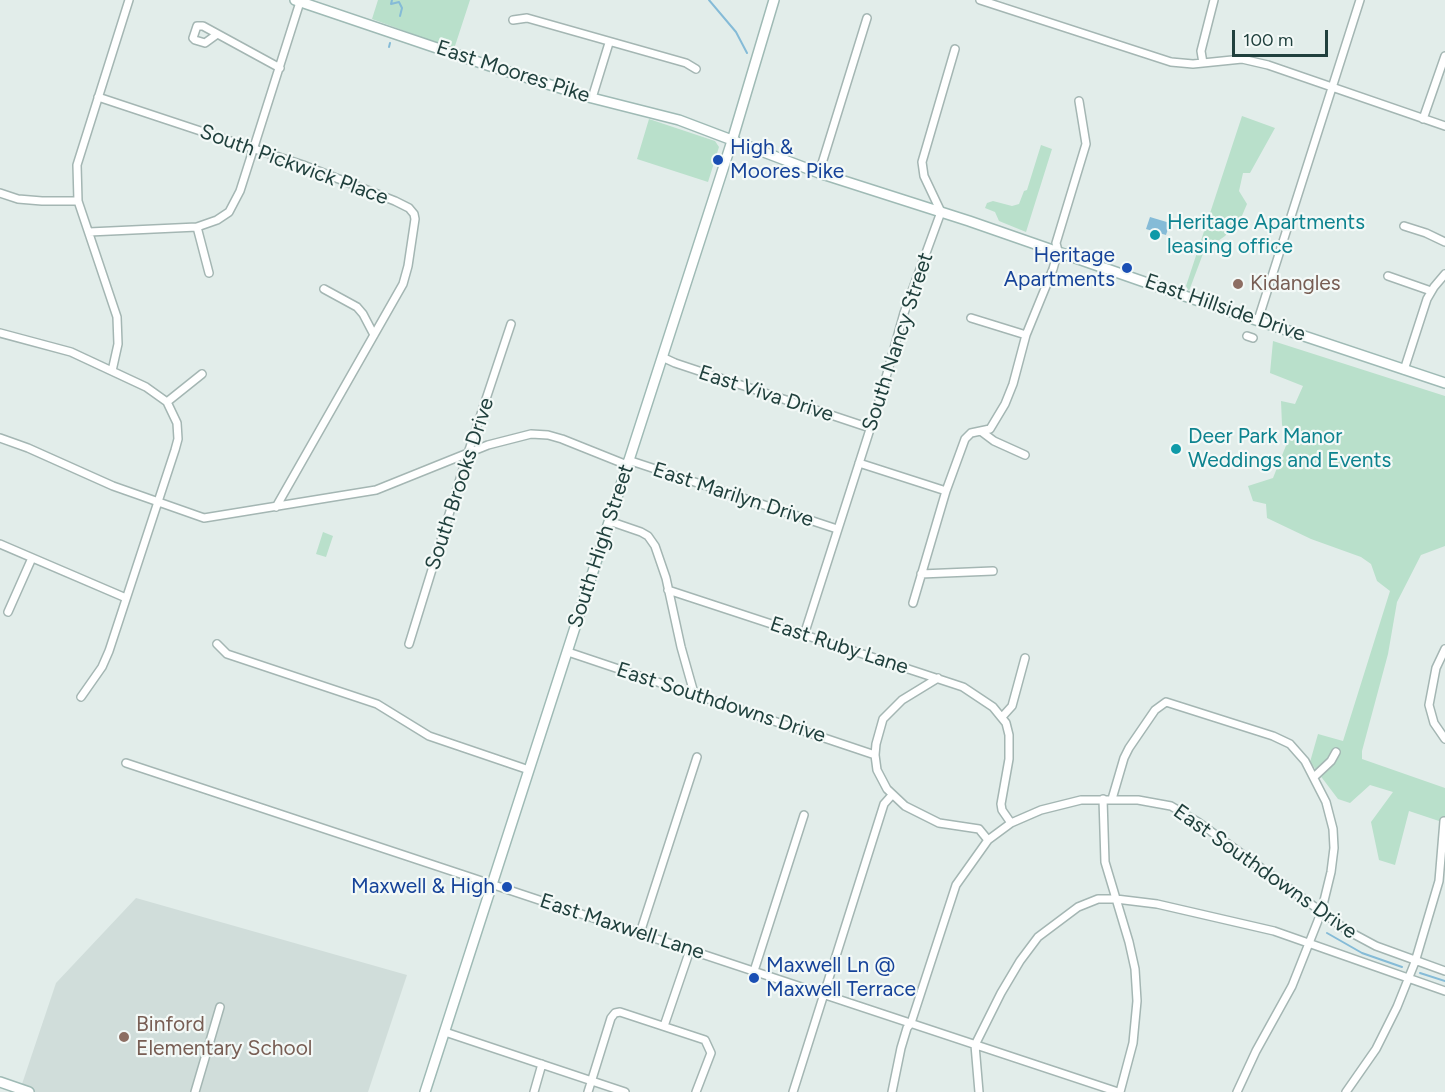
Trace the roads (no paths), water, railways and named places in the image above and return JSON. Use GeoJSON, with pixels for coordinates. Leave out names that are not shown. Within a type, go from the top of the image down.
{"type":"FeatureCollection","features":[{"type":"Feature","properties":{"kind":"main road","name":"South High Street"},"geometry":{"type":"LineString","coordinates":[[425,1092],[732,141],[774,0]]}},
{"type":"Feature","properties":{"kind":"main road","name":"East Moores Pike"},"geometry":{"type":"LineString","coordinates":[[298,1],[592,98],[679,120],[732,141]]}},
{"type":"Feature","properties":{"kind":"main road","name":"East Hillside Drive"},"geometry":{"type":"LineString","coordinates":[[732,141],[819,173],[1058,251],[1445,383]]}},
{"type":"Feature","properties":{"kind":"main road"},"geometry":{"type":"LineString","coordinates":[[0,1083],[29,1092]]}},
{"type":"Feature","properties":{"kind":"street"},"geometry":{"type":"LineString","coordinates":[[112,371],[119,336],[117,317],[78,201],[78,158],[129,0]]}},
{"type":"Feature","properties":{"kind":"street"},"geometry":{"type":"LineString","coordinates":[[980,0],[1171,62],[1184,64],[1242,60],[1268,65],[1445,126]]}},
{"type":"Feature","properties":{"kind":"street"},"geometry":{"type":"LineString","coordinates":[[1203,63],[1201,51],[1214,0]]}},
{"type":"Feature","properties":{"kind":"street"},"geometry":{"type":"LineString","coordinates":[[1258,320],[1360,0]]}},
{"type":"Feature","properties":{"kind":"street"},"geometry":{"type":"LineString","coordinates":[[89,232],[197,227],[217,220],[231,209],[240,191],[280,68],[298,1]]}},
{"type":"Feature","properties":{"kind":"street"},"geometry":{"type":"LineString","coordinates":[[513,20],[527,18],[686,63],[696,69]]}},
{"type":"Feature","properties":{"kind":"street"},"geometry":{"type":"LineString","coordinates":[[819,173],[867,18]]}},
{"type":"Feature","properties":{"kind":"street"},"geometry":{"type":"LineString","coordinates":[[216,35],[280,68]]}},
{"type":"Feature","properties":{"kind":"street"},"geometry":{"type":"LineString","coordinates":[[592,98],[609,43]]}},
{"type":"Feature","properties":{"kind":"street"},"geometry":{"type":"LineString","coordinates":[[941,212],[924,176],[922,162],[955,49]]}},
{"type":"Feature","properties":{"kind":"street"},"geometry":{"type":"LineString","coordinates":[[1423,119],[1445,56]]}},
{"type":"Feature","properties":{"kind":"street","name":"South Pickwick Place"},"geometry":{"type":"LineString","coordinates":[[98,97],[303,165],[376,193],[405,206],[414,214],[405,276],[276,507]]}},
{"type":"Feature","properties":{"kind":"street"},"geometry":{"type":"LineString","coordinates":[[913,603],[946,491],[967,437],[990,429],[1005,404],[1013,384],[1026,335],[1058,251],[1056,243],[1086,144],[1079,101]]}},
{"type":"Feature","properties":{"kind":"street"},"geometry":{"type":"LineString","coordinates":[[0,194],[18,199],[78,201]]}},
{"type":"Feature","properties":{"kind":"street","name":"South Nancy Street"},"geometry":{"type":"LineString","coordinates":[[804,635],[860,463],[904,313],[941,212]]}},
{"type":"Feature","properties":{"kind":"street"},"geometry":{"type":"LineString","coordinates":[[1404,226],[1445,242]]}},
{"type":"Feature","properties":{"kind":"street"},"geometry":{"type":"LineString","coordinates":[[197,227],[209,273]]}},
{"type":"Feature","properties":{"kind":"street"},"geometry":{"type":"LineString","coordinates":[[1404,370],[1431,291],[1445,274]]}},
{"type":"Feature","properties":{"kind":"street"},"geometry":{"type":"LineString","coordinates":[[1388,276],[1431,291]]}},
{"type":"Feature","properties":{"kind":"street"},"geometry":{"type":"LineString","coordinates":[[324,290],[357,308],[363,314],[374,335]]}},
{"type":"Feature","properties":{"kind":"street"},"geometry":{"type":"LineString","coordinates":[[971,318],[1026,335]]}},
{"type":"Feature","properties":{"kind":"street","name":"South Brooks Drive"},"geometry":{"type":"LineString","coordinates":[[409,645],[468,453],[512,324]]}},
{"type":"Feature","properties":{"kind":"street"},"geometry":{"type":"LineString","coordinates":[[0,333],[53,346],[153,390],[167,402],[177,423],[178,439],[105,660],[81,697]]}},
{"type":"Feature","properties":{"kind":"street","name":"East Viva Drive"},"geometry":{"type":"LineString","coordinates":[[662,357],[870,428]]}},
{"type":"Feature","properties":{"kind":"street"},"geometry":{"type":"LineString","coordinates":[[167,402],[201,374]]}},
{"type":"Feature","properties":{"kind":"street"},"geometry":{"type":"LineString","coordinates":[[982,432],[994,441],[1025,455]]}},
{"type":"Feature","properties":{"kind":"street","name":"East Marilyn Drive"},"geometry":{"type":"LineString","coordinates":[[0,438],[36,451],[113,486],[204,518],[376,490],[509,438],[540,434],[574,443],[627,463],[837,530]]}},
{"type":"Feature","properties":{"kind":"street"},"geometry":{"type":"LineString","coordinates":[[860,463],[946,491]]}},
{"type":"Feature","properties":{"kind":"street"},"geometry":{"type":"LineString","coordinates":[[609,521],[648,536],[660,560],[693,693]]}},
{"type":"Feature","properties":{"kind":"street"},"geometry":{"type":"LineString","coordinates":[[0,544],[126,598]]}},
{"type":"Feature","properties":{"kind":"street"},"geometry":{"type":"LineString","coordinates":[[8,612],[33,558]]}},
{"type":"Feature","properties":{"kind":"street"},"geometry":{"type":"LineString","coordinates":[[921,574],[993,571]]}},
{"type":"Feature","properties":{"kind":"street","name":"East Ruby Lane"},"geometry":{"type":"LineString","coordinates":[[668,590],[963,687],[978,695],[1002,717]]}},
{"type":"Feature","properties":{"kind":"street"},"geometry":{"type":"LineString","coordinates":[[217,644],[227,654],[377,704],[429,736],[529,770]]}},
{"type":"Feature","properties":{"kind":"street"},"geometry":{"type":"LineString","coordinates":[[1445,650],[1436,668],[1430,705],[1434,723],[1445,739]]}},
{"type":"Feature","properties":{"kind":"street","name":"East Southdowns Drive"},"geometry":{"type":"LineString","coordinates":[[567,652],[874,755]]}},
{"type":"Feature","properties":{"kind":"street"},"geometry":{"type":"LineString","coordinates":[[892,1092],[897,1060],[956,885],[988,840],[1011,823],[1002,810],[1001,804],[1009,744],[1008,729],[1002,717],[1012,706],[1025,658]]}},
{"type":"Feature","properties":{"kind":"street"},"geometry":{"type":"LineString","coordinates":[[938,678],[902,700],[887,713],[878,732],[874,755],[880,776],[892,795],[905,806],[931,820],[947,825],[979,829],[988,840]]}},
{"type":"Feature","properties":{"kind":"street"},"geometry":{"type":"LineString","coordinates":[[1112,799],[1124,758],[1155,710],[1166,702],[1191,708],[1290,744],[1305,761],[1326,802],[1333,830],[1334,848],[1322,913],[1292,986],[1256,1051],[1237,1092]]}},
{"type":"Feature","properties":{"kind":"street"},"geometry":{"type":"LineString","coordinates":[[1314,777],[1336,752]]}},
{"type":"Feature","properties":{"kind":"street"},"geometry":{"type":"LineString","coordinates":[[640,933],[698,757]]}},
{"type":"Feature","properties":{"kind":"street","name":"East Maxwell Lane"},"geometry":{"type":"LineString","coordinates":[[126,763],[1119,1092]]}},
{"type":"Feature","properties":{"kind":"street"},"geometry":{"type":"LineString","coordinates":[[793,1092],[884,804],[892,795]]}},
{"type":"Feature","properties":{"kind":"street"},"geometry":{"type":"LineString","coordinates":[[1103,799],[1105,862],[1135,969],[1137,1001],[1133,1043],[1119,1092]]}},
{"type":"Feature","properties":{"kind":"street","name":"East Southdowns Drive"},"geometry":{"type":"LineString","coordinates":[[1011,823],[1061,804],[1103,799],[1153,802],[1179,809],[1338,925],[1366,942],[1415,962],[1445,971]]}},
{"type":"Feature","properties":{"kind":"street"},"geometry":{"type":"LineString","coordinates":[[754,971],[804,815]]}},
{"type":"Feature","properties":{"kind":"street"},"geometry":{"type":"LineString","coordinates":[[1346,1092],[1376,1049],[1415,962],[1438,881],[1444,821]]}},
{"type":"Feature","properties":{"kind":"street"},"geometry":{"type":"LineString","coordinates":[[979,1092],[975,1045],[1020,961],[1038,937],[1082,905],[1098,899],[1157,904],[1224,919],[1310,943],[1445,991]]}},
{"type":"Feature","properties":{"kind":"street"},"geometry":{"type":"LineString","coordinates":[[664,1026],[690,950]]}},
{"type":"Feature","properties":{"kind":"street"},"geometry":{"type":"LineString","coordinates":[[195,1092],[220,1007]]}},
{"type":"Feature","properties":{"kind":"street"},"geometry":{"type":"LineString","coordinates":[[588,1092],[611,1018],[615,1013],[623,1012],[702,1038],[708,1043],[711,1053],[696,1092]]}},
{"type":"Feature","properties":{"kind":"street"},"geometry":{"type":"LineString","coordinates":[[445,1032],[625,1092]]}},
{"type":"Feature","properties":{"kind":"street"},"geometry":{"type":"LineString","coordinates":[[534,1092],[542,1064]]}},
{"type":"Feature","properties":{"kind":"water"},"geometry":{"type":"Polygon","coordinates":[[[1150,217],[1170,223],[1166,235],[1146,229],[1150,217]]]}},
{"type":"Feature","properties":{"kind":"waterway"},"geometry":{"type":"LineString","coordinates":[[392,0],[391,4],[399,2],[402,8],[400,16]]}},
{"type":"Feature","properties":{"kind":"waterway"},"geometry":{"type":"LineString","coordinates":[[709,0],[736,32],[747,53]]}},
{"type":"Feature","properties":{"kind":"waterway"},"geometry":{"type":"LineString","coordinates":[[389,47],[390,43]]}},
{"type":"Feature","properties":{"kind":"waterway"},"geometry":{"type":"LineString","coordinates":[[1327,933],[1362,953],[1402,967]]}},
{"type":"Feature","properties":{"kind":"waterway"},"geometry":{"type":"LineString","coordinates":[[1420,973],[1445,981]]}},
{"type":"Feature","properties":{"kind":"place","name":"High & Moores Pike"},"geometry":{"type":"Point","coordinates":[718,160]}},
{"type":"Feature","properties":{"kind":"place","name":"Heritage Apartments leasing office"},"geometry":{"type":"Point","coordinates":[1155,235]}},
{"type":"Feature","properties":{"kind":"place","name":"Heritage Apartments"},"geometry":{"type":"Point","coordinates":[1127,268]}},
{"type":"Feature","properties":{"kind":"place","name":"Kidangles"},"geometry":{"type":"Point","coordinates":[1238,284]}},
{"type":"Feature","properties":{"kind":"place","name":"Deer Park Manor Weddings and Events"},"geometry":{"type":"Point","coordinates":[1176,449]}},
{"type":"Feature","properties":{"kind":"place","name":"Maxwell & High"},"geometry":{"type":"Point","coordinates":[507,887]}},
{"type":"Feature","properties":{"kind":"place","name":"Maxwell Ln @ Maxwell Terrace"},"geometry":{"type":"Point","coordinates":[754,978]}},
{"type":"Feature","properties":{"kind":"place","name":"Binford Elementary School"},"geometry":{"type":"Point","coordinates":[124,1037]}}]}
